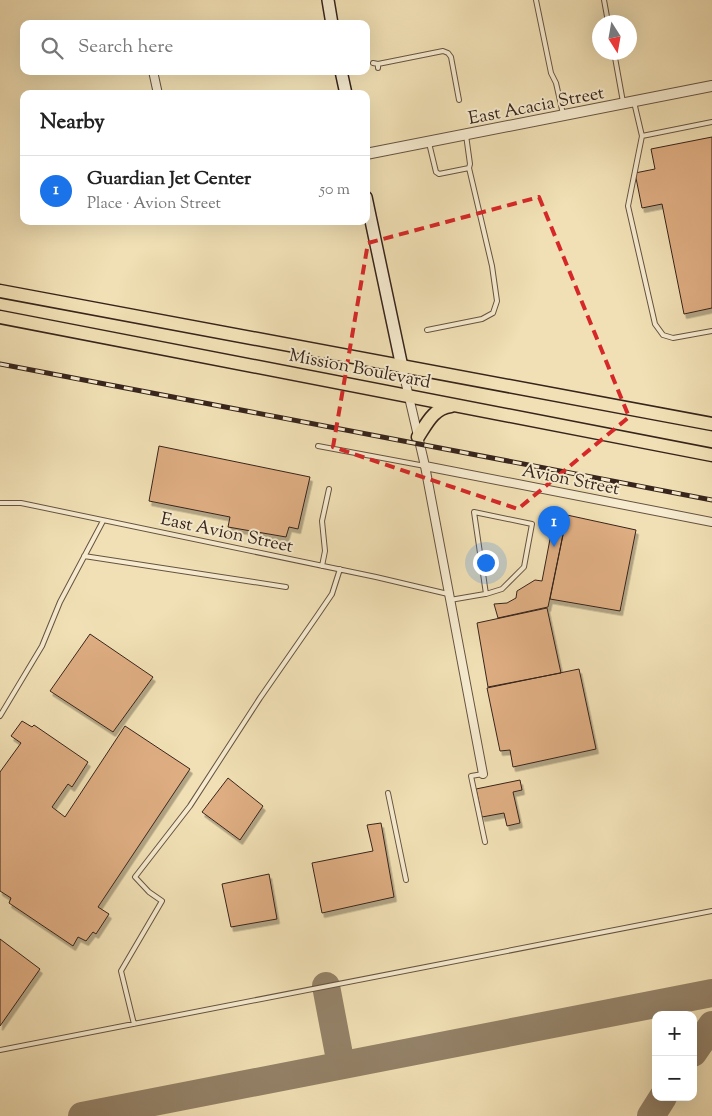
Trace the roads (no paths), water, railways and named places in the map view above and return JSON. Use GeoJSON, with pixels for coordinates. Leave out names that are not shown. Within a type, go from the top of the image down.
{"type":"FeatureCollection","features":[{"type":"Feature","properties":{"kind":"main road"},"geometry":{"type":"LineString","coordinates":[[328,0],[331,20]]}},
{"type":"Feature","properties":{"kind":"main road"},"geometry":{"type":"LineString","coordinates":[[343,75],[345,90]]}},
{"type":"Feature","properties":{"kind":"main road"},"geometry":{"type":"LineString","coordinates":[[370,216],[402,367]]}},
{"type":"Feature","properties":{"kind":"main road","name":"Mission Boulevard"},"geometry":{"type":"LineString","coordinates":[[0,291],[712,424]]}},
{"type":"Feature","properties":{"kind":"main road","name":"Mission Boulevard"},"geometry":{"type":"LineString","coordinates":[[0,317],[308,375],[410,397],[712,455]]}},
{"type":"Feature","properties":{"kind":"main road"},"geometry":{"type":"LineString","coordinates":[[418,437],[427,422],[439,409],[457,406]]}},
{"type":"Feature","properties":{"kind":"street"},"geometry":{"type":"LineString","coordinates":[[154,75],[157,90]]}},
{"type":"Feature","properties":{"kind":"street","name":"East Acacia Street"},"geometry":{"type":"LineString","coordinates":[[370,153],[712,86]]}},
{"type":"Feature","properties":{"kind":"street"},"geometry":{"type":"LineString","coordinates":[[402,367],[425,466],[483,774]]}},
{"type":"Feature","properties":{"kind":"street","name":"Avion Street"},"geometry":{"type":"LineString","coordinates":[[425,466],[712,522]]}},
{"type":"Feature","properties":{"kind":"lane"},"geometry":{"type":"LineString","coordinates":[[536,0],[551,73],[556,84],[564,116]]}},
{"type":"Feature","properties":{"kind":"lane"},"geometry":{"type":"LineString","coordinates":[[604,0],[607,15]]}},
{"type":"Feature","properties":{"kind":"lane"},"geometry":{"type":"LineString","coordinates":[[377,65],[443,50],[451,57],[459,100]]}},
{"type":"Feature","properties":{"kind":"lane"},"geometry":{"type":"LineString","coordinates":[[616,60],[624,104]]}},
{"type":"Feature","properties":{"kind":"lane"},"geometry":{"type":"LineString","coordinates":[[634,102],[642,136],[628,206],[655,324],[663,334],[672,338],[712,331]]}},
{"type":"Feature","properties":{"kind":"lane"},"geometry":{"type":"LineString","coordinates":[[642,136],[712,122]]}},
{"type":"Feature","properties":{"kind":"lane"},"geometry":{"type":"LineString","coordinates":[[427,330],[482,319],[493,314],[497,302],[492,266],[469,168],[466,135]]}},
{"type":"Feature","properties":{"kind":"lane"},"geometry":{"type":"LineString","coordinates":[[428,142],[436,172],[439,174],[469,168]]}},
{"type":"Feature","properties":{"kind":"lane"},"geometry":{"type":"LineString","coordinates":[[318,446],[425,466]]}},
{"type":"Feature","properties":{"kind":"lane"},"geometry":{"type":"LineString","coordinates":[[322,566],[325,550],[322,521],[329,489]]}},
{"type":"Feature","properties":{"kind":"lane","name":"East Avion Street"},"geometry":{"type":"LineString","coordinates":[[0,503],[21,504],[322,566],[449,597]]}},
{"type":"Feature","properties":{"kind":"lane"},"geometry":{"type":"LineString","coordinates":[[449,597],[486,594],[502,589],[524,567],[532,524],[474,512],[486,594]]}},
{"type":"Feature","properties":{"kind":"lane"},"geometry":{"type":"LineString","coordinates":[[0,716],[42,646],[60,602],[103,521]]}},
{"type":"Feature","properties":{"kind":"lane"},"geometry":{"type":"LineString","coordinates":[[84,556],[286,587]]}},
{"type":"Feature","properties":{"kind":"lane"},"geometry":{"type":"LineString","coordinates":[[134,1024],[121,971],[162,901],[149,892],[135,877],[190,806],[248,715],[332,594],[340,570]]}},
{"type":"Feature","properties":{"kind":"lane"},"geometry":{"type":"LineString","coordinates":[[483,774],[471,776],[485,842]]}},
{"type":"Feature","properties":{"kind":"lane"},"geometry":{"type":"LineString","coordinates":[[388,793],[406,880]]}},
{"type":"Feature","properties":{"kind":"lane"},"geometry":{"type":"LineString","coordinates":[[0,1050],[712,911]]}},
{"type":"Feature","properties":{"kind":"railway"},"geometry":{"type":"LineString","coordinates":[[0,364],[712,500]]}},
{"type":"Feature","properties":{"kind":"place","name":"Guardian Jet Center"},"geometry":{"type":"Point","coordinates":[554,547]}}]}
